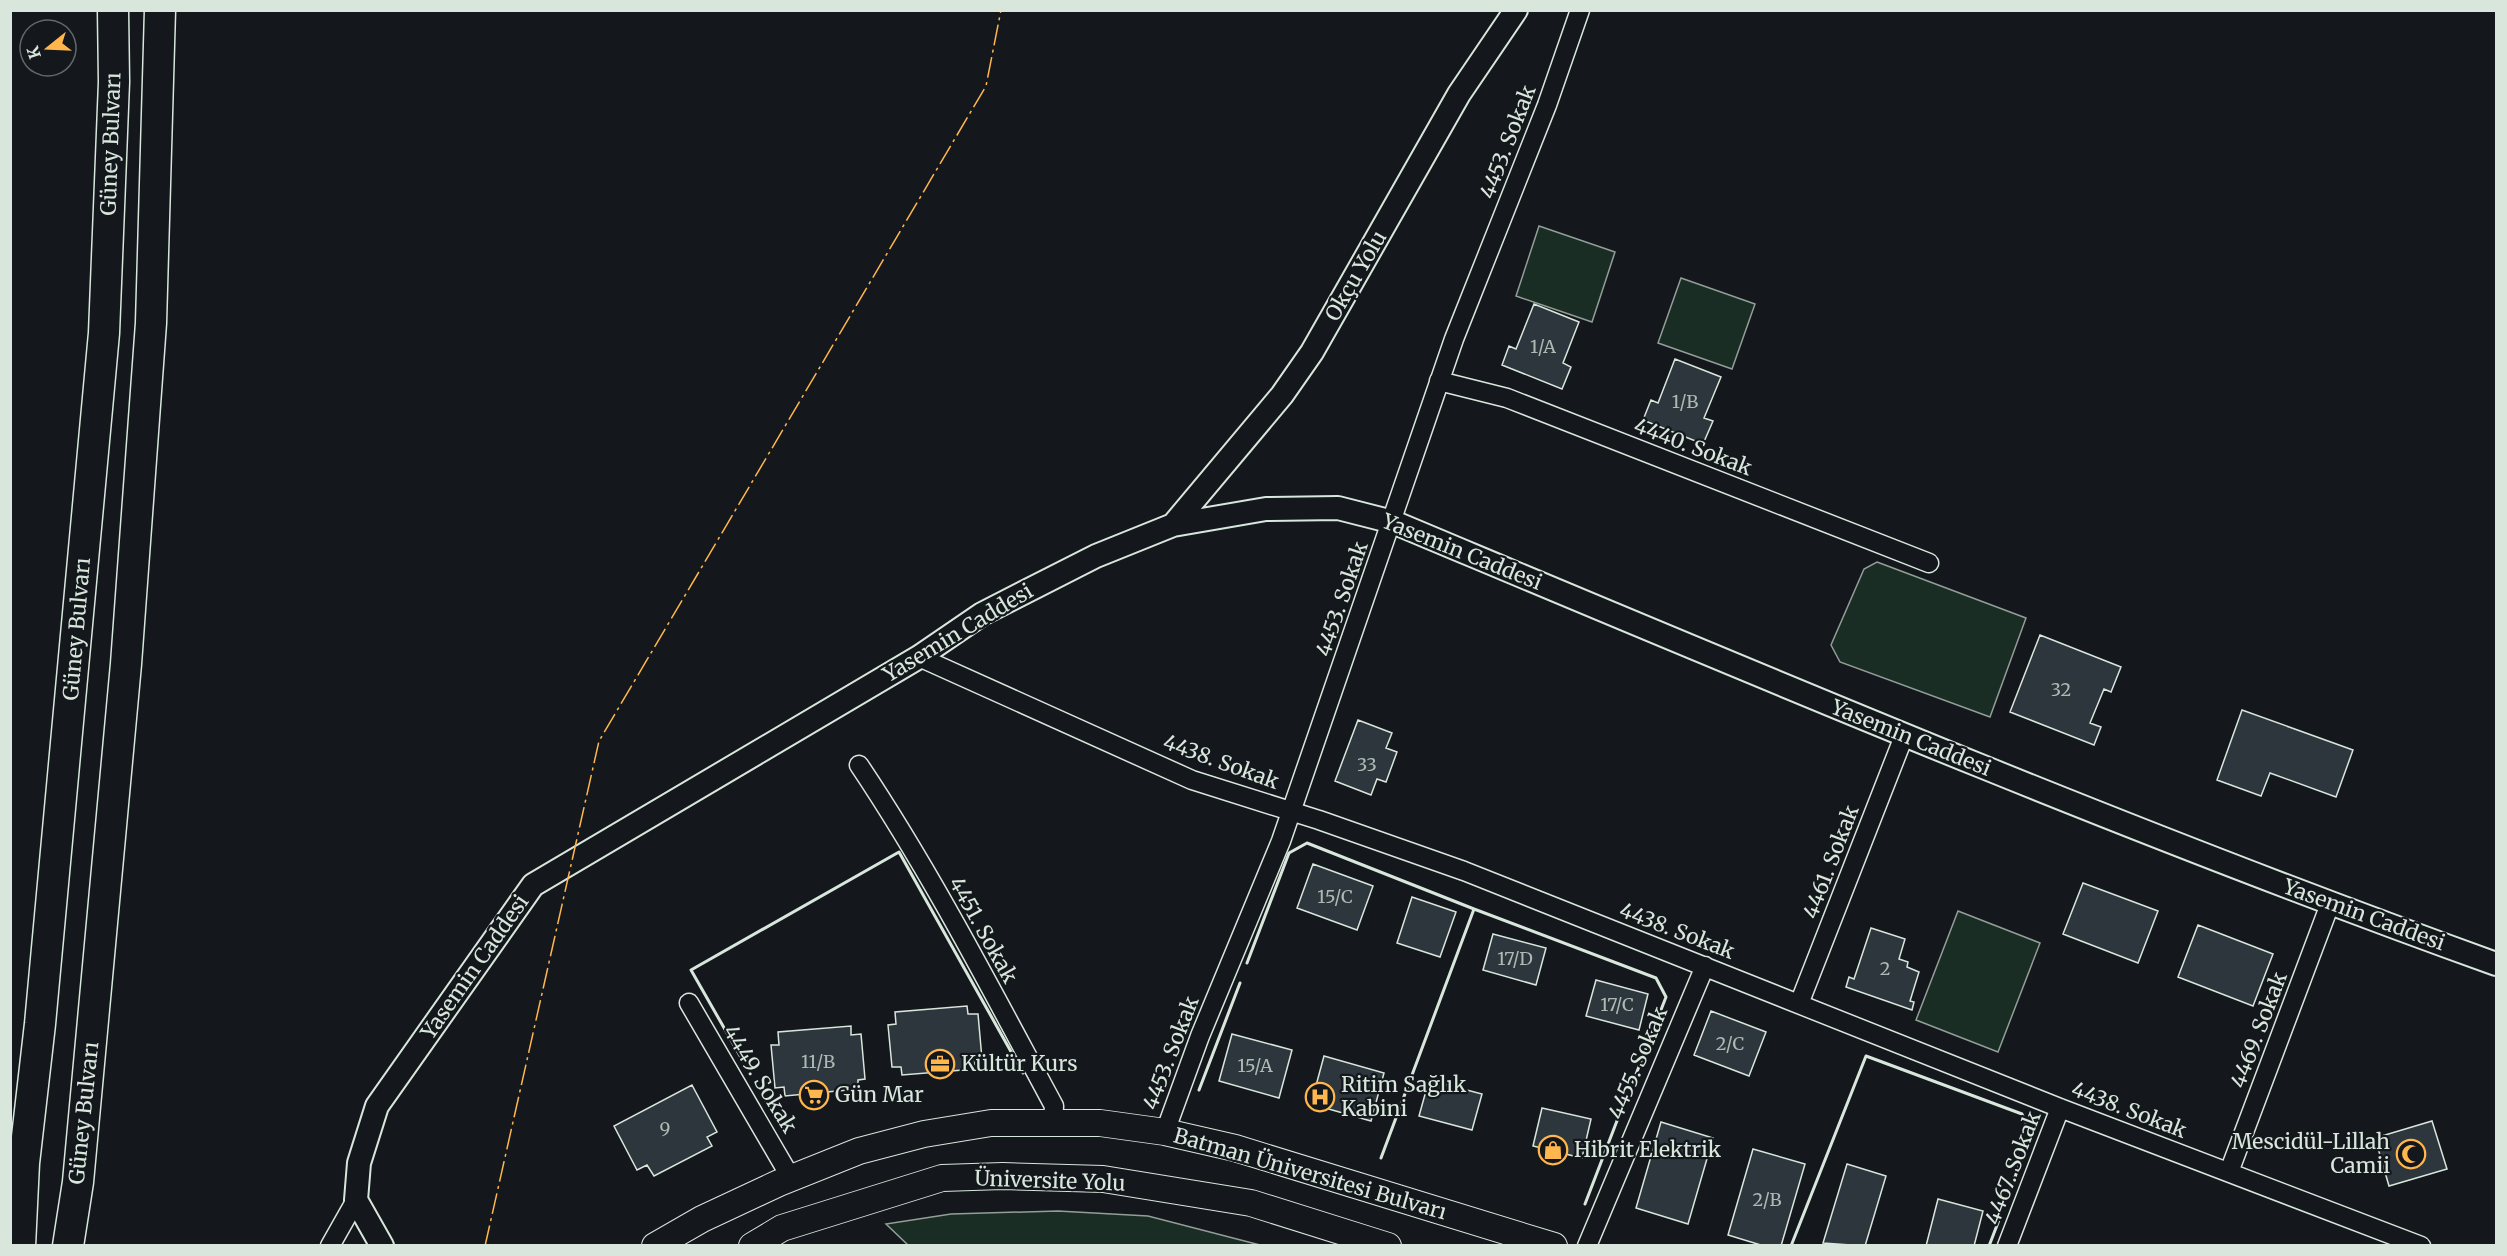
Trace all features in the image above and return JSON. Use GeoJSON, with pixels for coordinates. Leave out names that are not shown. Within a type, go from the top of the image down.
{"type":"FeatureCollection","features":[{"type":"Feature","properties":{"kind":"highway","name":"Güney Bulvarı"},"geometry":{"type":"LineString","coordinates":[[20,1245],[24,1163],[40,1024],[104,333],[114,82],[113,10]]}},
{"type":"Feature","properties":{"kind":"highway","name":"Güney Bulvarı"},"geometry":{"type":"LineString","coordinates":[[68,1245],[78,1182],[126,664],[150,334],[160,10]]}},
{"type":"Feature","properties":{"kind":"highway"},"geometry":{"type":"LineString","coordinates":[[10,1212],[24,1163]]}},
{"type":"Feature","properties":{"kind":"highway"},"geometry":{"type":"LineString","coordinates":[[78,1182],[79,1245]]}},
{"type":"Feature","properties":{"kind":"main road","name":"Batman Üniversitesi Bulvarı"},"geometry":{"type":"LineString","coordinates":[[655,1245],[702,1219],[791,1178],[859,1151],[924,1134],[991,1123],[1100,1123],[1165,1132],[1235,1148],[1554,1245]]}},
{"type":"Feature","properties":{"kind":"main road","name":"Üniversite Yolu"},"geometry":{"type":"LineString","coordinates":[[752,1245],[782,1228],[942,1178],[1004,1176],[1103,1179],[1251,1203],[1388,1245]]}},
{"type":"Feature","properties":{"kind":"street","name":"Okçu Yolu"},"geometry":{"type":"LineString","coordinates":[[1173,525],[1282,395],[1312,352],[1459,94],[1516,10]]}},
{"type":"Feature","properties":{"kind":"street","name":"4453. Sokak"},"geometry":{"type":"LineString","coordinates":[[1165,1132],[1200,1036],[1251,916],[1291,811],[1393,522],[1439,381],[1547,105],[1580,10]]}},
{"type":"Feature","properties":{"kind":"street","name":"4440. Sokak"},"geometry":{"type":"LineString","coordinates":[[1439,381],[1507,398],[1929,562]]}},
{"type":"Feature","properties":{"kind":"street","name":"Yasemin Caddesi"},"geometry":{"type":"LineString","coordinates":[[356,1200],[359,1163],[377,1106],[533,885],[919,657],[982,614],[1096,556],[1173,525],[1266,509],[1338,508],[1393,522],[1904,736],[2330,904],[2496,964]]}},
{"type":"Feature","properties":{"kind":"street","name":"4438. Sokak"},"geometry":{"type":"LineString","coordinates":[[919,657],[1192,780],[1291,811],[1464,871],[2061,1108],[2421,1245]]}},
{"type":"Feature","properties":{"kind":"street","name":"4461. Sokak"},"geometry":{"type":"LineString","coordinates":[[1799,1004],[1904,736]]}},
{"type":"Feature","properties":{"kind":"street","name":"4451. Sokak"},"geometry":{"type":"LineString","coordinates":[[860,765],[896,819],[1054,1106],[1053,1123]]}},
{"type":"Feature","properties":{"kind":"street","name":"4469. Sokak"},"geometry":{"type":"LineString","coordinates":[[2229,1172],[2330,904]]}},
{"type":"Feature","properties":{"kind":"street","name":"4455. Sokak"},"geometry":{"type":"LineString","coordinates":[[1587,1245],[1705,966]]}},
{"type":"Feature","properties":{"kind":"street","name":"4449. Sokak"},"geometry":{"type":"LineString","coordinates":[[688,1003],[791,1178]]}},
{"type":"Feature","properties":{"kind":"street","name":"4467. Sokak"},"geometry":{"type":"LineString","coordinates":[[2007,1245],[2061,1108]]}},
{"type":"Feature","properties":{"kind":"street"},"geometry":{"type":"LineString","coordinates":[[330,1245],[356,1200],[382,1245]]}},
{"type":"Feature","properties":{"kind":"green space"},"geometry":{"type":"Polygon","coordinates":[[[1539,226],[1615,252],[1592,322],[1516,296],[1539,226]]]}},
{"type":"Feature","properties":{"kind":"green space"},"geometry":{"type":"Polygon","coordinates":[[[1681,278],[1755,304],[1732,369],[1658,343],[1681,278]]]}},
{"type":"Feature","properties":{"kind":"green space"},"geometry":{"type":"Polygon","coordinates":[[[1877,562],[2026,618],[1990,717],[1840,662],[1831,645],[1864,569],[1877,562]]]}},
{"type":"Feature","properties":{"kind":"green space"},"geometry":{"type":"Polygon","coordinates":[[[1958,911],[2040,943],[1998,1052],[1916,1020],[1958,911]]]}},
{"type":"Feature","properties":{"kind":"green space"},"geometry":{"type":"Polygon","coordinates":[[[1058,1211],[1148,1216],[1260,1245],[908,1245],[886,1224],[951,1214],[1058,1211]]]}},
{"type":"Feature","properties":{"kind":"building"},"geometry":{"type":"Polygon","coordinates":[[[1534,304],[1579,322],[1563,363],[1571,367],[1562,389],[1502,365],[1509,346],[1516,349],[1534,304]]]}},
{"type":"Feature","properties":{"kind":"building"},"geometry":{"type":"Polygon","coordinates":[[[1675,359],[1721,377],[1704,418],[1713,421],[1703,444],[1643,420],[1651,400],[1658,403],[1675,359]]]}},
{"type":"Feature","properties":{"kind":"building"},"geometry":{"type":"Polygon","coordinates":[[[2040,635],[2121,667],[2111,692],[2104,689],[2090,723],[2101,727],[2094,745],[2010,712],[2040,635]]]}},
{"type":"Feature","properties":{"kind":"building"},"geometry":{"type":"Polygon","coordinates":[[[2242,710],[2353,750],[2336,797],[2270,773],[2261,796],[2217,780],[2242,710]]]}},
{"type":"Feature","properties":{"kind":"building"},"geometry":{"type":"Polygon","coordinates":[[[1358,720],[1392,733],[1386,748],[1397,752],[1386,782],[1377,779],[1371,795],[1335,781],[1358,720]]]}},
{"type":"Feature","properties":{"kind":"building"},"geometry":{"type":"Polygon","coordinates":[[[1313,864],[1373,886],[1357,930],[1297,908],[1313,864]]]}},
{"type":"Feature","properties":{"kind":"building"},"geometry":{"type":"Polygon","coordinates":[[[2083,883],[2158,911],[2138,963],[2063,934],[2083,883]]]}},
{"type":"Feature","properties":{"kind":"building"},"geometry":{"type":"Polygon","coordinates":[[[1412,897],[1456,912],[1440,957],[1397,943],[1412,897]]]}},
{"type":"Feature","properties":{"kind":"building"},"geometry":{"type":"Polygon","coordinates":[[[2198,925],[2273,954],[2253,1006],[2178,977],[2198,925]]]}},
{"type":"Feature","properties":{"kind":"building"},"geometry":{"type":"Polygon","coordinates":[[[1871,928],[1905,939],[1899,959],[1908,962],[1907,967],[1919,972],[1910,1001],[1914,1002],[1912,1010],[1846,987],[1849,977],[1854,979],[1871,928]]]}},
{"type":"Feature","properties":{"kind":"building"},"geometry":{"type":"Polygon","coordinates":[[[1493,934],[1546,948],[1536,985],[1483,970],[1493,934]]]}},
{"type":"Feature","properties":{"kind":"building"},"geometry":{"type":"Polygon","coordinates":[[[1596,980],[1648,994],[1639,1030],[1586,1016],[1596,980]]]}},
{"type":"Feature","properties":{"kind":"building"},"geometry":{"type":"Polygon","coordinates":[[[967,1006],[968,1014],[978,1014],[982,1059],[975,1060],[975,1069],[902,1075],[901,1067],[892,1067],[888,1025],[896,1024],[895,1012],[967,1006]]]}},
{"type":"Feature","properties":{"kind":"building"},"geometry":{"type":"Polygon","coordinates":[[[1711,1011],[1766,1032],[1749,1076],[1694,1055],[1711,1011]]]}},
{"type":"Feature","properties":{"kind":"building"},"geometry":{"type":"Polygon","coordinates":[[[851,1026],[851,1035],[861,1034],[865,1079],[858,1080],[858,1089],[785,1096],[784,1087],[775,1088],[771,1045],[779,1045],[778,1032],[851,1026]]]}},
{"type":"Feature","properties":{"kind":"building"},"geometry":{"type":"Polygon","coordinates":[[[1232,1034],[1292,1050],[1279,1098],[1219,1081],[1232,1034]]]}},
{"type":"Feature","properties":{"kind":"building"},"geometry":{"type":"Polygon","coordinates":[[[1324,1056],[1384,1073],[1371,1121],[1311,1104],[1324,1056]]]}},
{"type":"Feature","properties":{"kind":"building"},"geometry":{"type":"Polygon","coordinates":[[[1429,1080],[1482,1094],[1472,1130],[1419,1116],[1429,1080]]]}},
{"type":"Feature","properties":{"kind":"building"},"geometry":{"type":"Polygon","coordinates":[[[692,1085],[717,1132],[707,1137],[712,1146],[654,1176],[647,1165],[637,1170],[614,1126],[692,1085]]]}},
{"type":"Feature","properties":{"kind":"building"},"geometry":{"type":"Polygon","coordinates":[[[1542,1108],[1591,1119],[1582,1158],[1533,1146],[1542,1108]]]}},
{"type":"Feature","properties":{"kind":"building","name":"Mescidül-Lillah Camii"},"geometry":{"type":"Polygon","coordinates":[[[2432,1121],[2447,1169],[2389,1186],[2375,1138],[2432,1121]]]}},
{"type":"Feature","properties":{"kind":"building"},"geometry":{"type":"Polygon","coordinates":[[[1661,1122],[1713,1138],[1688,1224],[1636,1208],[1661,1122]]]}},
{"type":"Feature","properties":{"kind":"building"},"geometry":{"type":"Polygon","coordinates":[[[1753,1149],[1805,1164],[1781,1246],[1764,1246],[1728,1235],[1753,1149]]]}},
{"type":"Feature","properties":{"kind":"building"},"geometry":{"type":"Polygon","coordinates":[[[1847,1164],[1886,1176],[1865,1246],[1823,1243],[1847,1164]]]}},
{"type":"Feature","properties":{"kind":"building"},"geometry":{"type":"Polygon","coordinates":[[[1938,1199],[1983,1211],[1974,1246],[1926,1246],[1938,1199]]]}},
{"type":"Feature","properties":{"kind":"wall"},"geometry":{"type":"LineString","coordinates":[[1247,963],[1289,853],[1307,843],[1474,909],[1381,1158]]}},
{"type":"Feature","properties":{"kind":"wall"},"geometry":{"type":"LineString","coordinates":[[743,1061],[691,970],[899,852],[1023,1073]]}},
{"type":"Feature","properties":{"kind":"wall"},"geometry":{"type":"LineString","coordinates":[[1474,909],[1656,978],[1666,997],[1633,1082]]}},
{"type":"Feature","properties":{"kind":"wall"},"geometry":{"type":"LineString","coordinates":[[1199,1090],[1240,983]]}},
{"type":"Feature","properties":{"kind":"wall"},"geometry":{"type":"LineString","coordinates":[[1791,1246],[1866,1056],[2022,1114],[2031,1135],[2010,1190]]}},
{"type":"Feature","properties":{"kind":"wall"},"geometry":{"type":"LineString","coordinates":[[763,1096],[780,1125]]}},
{"type":"Feature","properties":{"kind":"wall"},"geometry":{"type":"LineString","coordinates":[[1585,1204],[1620,1113]]}},
{"type":"Feature","properties":{"kind":"wall"},"geometry":{"type":"LineString","coordinates":[[1989,1246],[1999,1220]]}},
{"type":"Feature","properties":{"kind":"power"},"geometry":{"type":"LineString","coordinates":[[485,1246],[599,741],[986,86],[1001,10]]}},
{"type":"Feature","properties":{"kind":"place","name":"Kültür Kurs"},"geometry":{"type":"Point","coordinates":[940,1064]}},
{"type":"Feature","properties":{"kind":"place","name":"Gün Mar"},"geometry":{"type":"Point","coordinates":[814,1095]}},
{"type":"Feature","properties":{"kind":"place","name":"Ritim Sağlık Kabini"},"geometry":{"type":"Point","coordinates":[1320,1097]}},
{"type":"Feature","properties":{"kind":"place","name":"Hibrit Elektrik"},"geometry":{"type":"Point","coordinates":[1553,1150]}},
{"type":"Feature","properties":{"kind":"place","name":"Mescidül-Lillah Camii"},"geometry":{"type":"Point","coordinates":[2411,1154]}}]}
